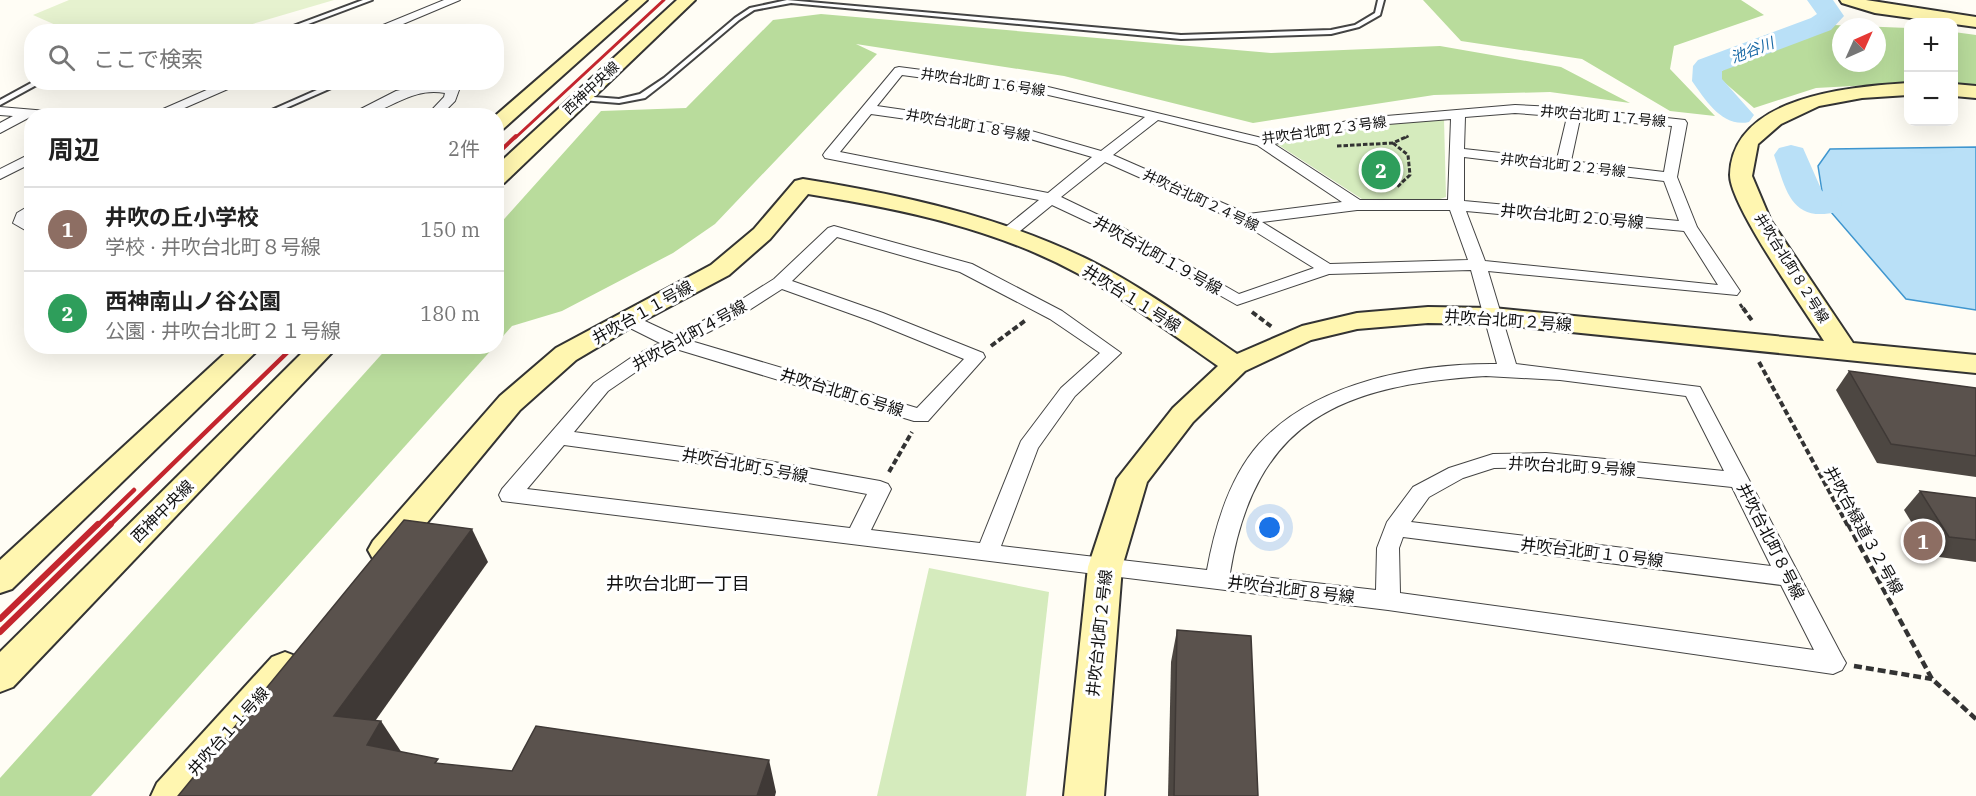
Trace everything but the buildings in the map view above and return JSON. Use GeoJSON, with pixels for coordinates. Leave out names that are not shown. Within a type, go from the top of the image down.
{"type":"FeatureCollection","features":[{"type":"Feature","properties":{"kind":"street"},"geometry":{"type":"LineString","coordinates":[[392,24],[454,0]]}},
{"type":"Feature","properties":{"kind":"street"},"geometry":{"type":"LineString","coordinates":[[504,118],[639,0]]}},
{"type":"Feature","properties":{"kind":"street","name":"西神中央線"},"geometry":{"type":"LineString","coordinates":[[504,170],[687,0]]}},
{"type":"Feature","properties":{"kind":"street"},"geometry":{"type":"LineString","coordinates":[[1848,0],[1875,8],[1976,22]]}},
{"type":"Feature","properties":{"kind":"street","name":"井吹台北町１６号線"},"geometry":{"type":"LineString","coordinates":[[1051,198],[974,181],[830,155],[899,71],[1044,90],[1156,115]]}},
{"type":"Feature","properties":{"kind":"street","name":"井吹台北町８２号線"},"geometry":{"type":"LineString","coordinates":[[1844,350],[1759,221],[1741,176],[1748,142],[1774,120],[1814,101],[1862,92],[1904,89]]}},
{"type":"Feature","properties":{"kind":"street"},"geometry":{"type":"LineString","coordinates":[[173,108],[217,90]]}},
{"type":"Feature","properties":{"kind":"street"},"geometry":{"type":"LineString","coordinates":[[371,108],[411,90]]}},
{"type":"Feature","properties":{"kind":"street"},"geometry":{"type":"LineString","coordinates":[[440,108],[450,98],[452,90]]}},
{"type":"Feature","properties":{"kind":"street"},"geometry":{"type":"LineString","coordinates":[[1958,90],[1976,92]]}},
{"type":"Feature","properties":{"kind":"street","name":"井吹台北町１８号線"},"geometry":{"type":"LineString","coordinates":[[866,109],[1014,130],[1103,156]]}},
{"type":"Feature","properties":{"kind":"street","name":"井吹台北町１７号線"},"geometry":{"type":"LineString","coordinates":[[1458,114],[1515,109],[1575,112],[1680,123],[1670,177]]}},
{"type":"Feature","properties":{"kind":"street"},"geometry":{"type":"LineString","coordinates":[[0,111],[24,113]]}},
{"type":"Feature","properties":{"kind":"street"},"geometry":{"type":"LineString","coordinates":[[1563,164],[1575,112]]}},
{"type":"Feature","properties":{"kind":"street"},"geometry":{"type":"LineString","coordinates":[[1458,114],[1456,206],[1478,265],[1508,370]]}},
{"type":"Feature","properties":{"kind":"street","name":"井吹台北町２３号線"},"geometry":{"type":"LineString","coordinates":[[1156,115],[1262,142],[1363,122],[1458,114]]}},
{"type":"Feature","properties":{"kind":"street"},"geometry":{"type":"LineString","coordinates":[[1008,233],[1156,115]]}},
{"type":"Feature","properties":{"kind":"street"},"geometry":{"type":"LineString","coordinates":[[0,129],[24,116]]}},
{"type":"Feature","properties":{"kind":"street"},"geometry":{"type":"LineString","coordinates":[[1262,142],[1357,205]]}},
{"type":"Feature","properties":{"kind":"street","name":"井吹台北町２２号線"},"geometry":{"type":"LineString","coordinates":[[1456,152],[1670,177]]}},
{"type":"Feature","properties":{"kind":"street","name":"井吹台北町２４号線"},"geometry":{"type":"LineString","coordinates":[[1103,156],[1246,219],[1327,269]]}},
{"type":"Feature","properties":{"kind":"street"},"geometry":{"type":"LineString","coordinates":[[0,175],[24,162]]}},
{"type":"Feature","properties":{"kind":"street"},"geometry":{"type":"LineString","coordinates":[[1670,177],[1689,226],[1731,291]]}},
{"type":"Feature","properties":{"kind":"street","name":"井吹台１１号線"},"geometry":{"type":"LineString","coordinates":[[366,573],[510,403],[566,354],[626,318],[720,270],[762,234],[803,186],[871,197],[935,211],[1008,233],[1063,256],[1126,292],[1235,364]]}},
{"type":"Feature","properties":{"kind":"street","name":"井吹台北町１９号線"},"geometry":{"type":"LineString","coordinates":[[1051,198],[1107,225],[1237,300],[1327,269],[1478,265]]}},
{"type":"Feature","properties":{"kind":"street","name":"井吹台北町２０号線"},"geometry":{"type":"LineString","coordinates":[[1246,219],[1357,205],[1456,206],[1689,226]]}},
{"type":"Feature","properties":{"kind":"street","name":"井吹台北町４号線"},"geometry":{"type":"LineString","coordinates":[[988,551],[1028,446],[1068,392],[1112,353],[1042,308],[966,268],[834,231],[780,283],[639,361],[602,387],[510,495],[858,535],[1104,567]]}},
{"type":"Feature","properties":{"kind":"street"},"geometry":{"type":"LineString","coordinates":[[1478,265],[1731,291]]}},
{"type":"Feature","properties":{"kind":"street"},"geometry":{"type":"LineString","coordinates":[[780,283],[877,317],[976,357]]}},
{"type":"Feature","properties":{"kind":"street","name":"井吹台北町２号線"},"geometry":{"type":"LineString","coordinates":[[1084,796],[1104,567],[1132,478],[1184,415],[1235,364],[1302,334],[1357,321],[1428,315],[1493,316],[1976,364]]}},
{"type":"Feature","properties":{"kind":"street","name":"井吹台北町６号線"},"geometry":{"type":"LineString","coordinates":[[626,318],[676,342],[921,416],[976,357]]}},
{"type":"Feature","properties":{"kind":"street"},"geometry":{"type":"LineString","coordinates":[[0,580],[240,354]]}},
{"type":"Feature","properties":{"kind":"street","name":"西神中央線"},"geometry":{"type":"LineString","coordinates":[[0,676],[317,354]]}},
{"type":"Feature","properties":{"kind":"street","name":"井吹台北町８号線"},"geometry":{"type":"LineString","coordinates":[[1217,580],[1226,529],[1243,486],[1267,448],[1302,418],[1339,398],[1373,387],[1463,372],[1508,370],[1693,391],[1833,663]]}},
{"type":"Feature","properties":{"kind":"street","name":"井吹台北町５号線"},"geometry":{"type":"LineString","coordinates":[[559,437],[718,459],[880,489]]}},
{"type":"Feature","properties":{"kind":"street","name":"井吹台北町９号線"},"geometry":{"type":"LineString","coordinates":[[1388,601],[1387,556],[1395,528],[1421,492],[1456,473],[1493,461],[1546,460],[1740,480]]}},
{"type":"Feature","properties":{"kind":"street"},"geometry":{"type":"LineString","coordinates":[[858,535],[880,489]]}},
{"type":"Feature","properties":{"kind":"street","name":"井吹台北町１０号線"},"geometry":{"type":"LineString","coordinates":[[1395,528],[1788,577]]}},
{"type":"Feature","properties":{"kind":"street","name":"井吹台北町８号線"},"geometry":{"type":"LineString","coordinates":[[1104,567],[1388,601],[1833,663]]}},
{"type":"Feature","properties":{"kind":"street","name":"井吹台１１号線"},"geometry":{"type":"LineString","coordinates":[[171,796],[304,646]]}},
{"type":"Feature","properties":{"kind":"lane"},"geometry":{"type":"LineString","coordinates":[[302,24],[369,0]]}},
{"type":"Feature","properties":{"kind":"lane"},"geometry":{"type":"LineString","coordinates":[[581,98],[619,101],[642,96],[752,9],[791,2],[1181,37],[1331,32],[1357,26],[1378,14],[1381,0]]}},
{"type":"Feature","properties":{"kind":"lane"},"geometry":{"type":"LineString","coordinates":[[0,103],[24,90]]}},
{"type":"Feature","properties":{"kind":"lane"},"geometry":{"type":"LineString","coordinates":[[280,108],[323,90]]}},
{"type":"Feature","properties":{"kind":"path"},"geometry":{"type":"LineString","coordinates":[[1357,205],[1380,198],[1410,175],[1408,155],[1393,144]]}},
{"type":"Feature","properties":{"kind":"path"},"geometry":{"type":"LineString","coordinates":[[1731,291],[1757,342]]}},
{"type":"Feature","properties":{"kind":"path"},"geometry":{"type":"LineString","coordinates":[[1237,300],[1289,340]]}},
{"type":"Feature","properties":{"kind":"path"},"geometry":{"type":"LineString","coordinates":[[976,357],[1042,308]]}},
{"type":"Feature","properties":{"kind":"path","name":"井吹台緑道３２号線"},"geometry":{"type":"LineString","coordinates":[[1757,342],[1932,679],[1976,719]]}},
{"type":"Feature","properties":{"kind":"path"},"geometry":{"type":"LineString","coordinates":[[880,489],[921,416]]}},
{"type":"Feature","properties":{"kind":"path"},"geometry":{"type":"LineString","coordinates":[[1833,663],[1932,679]]}},
{"type":"Feature","properties":{"kind":"green space"},"geometry":{"type":"Polygon","coordinates":[[[69,0],[334,0],[253,24],[53,24],[33,15],[69,0]]]}},
{"type":"Feature","properties":{"kind":"green space"},"geometry":{"type":"Polygon","coordinates":[[[1423,0],[1741,0],[1764,15],[1674,46],[1670,69],[1715,116],[1670,111],[1582,59],[1461,41],[1423,0]]]}},
{"type":"Feature","properties":{"kind":"green space"},"geometry":{"type":"Polygon","coordinates":[[[821,14],[1271,53],[1440,46],[1561,67],[1630,103],[1550,92],[1434,95],[1253,123],[1064,76],[856,44],[877,54],[715,224],[673,253],[562,311],[512,326],[504,335],[504,219],[601,111],[686,108],[773,20],[821,14]]]}},
{"type":"Feature","properties":{"kind":"green space"},"geometry":{"type":"Polygon","coordinates":[[[1832,25],[1832,72],[1886,72],[1886,27],[1904,28],[1904,83],[1816,88],[1754,108],[1717,76],[1729,64],[1832,25]]]}},
{"type":"Feature","properties":{"kind":"green space"},"geometry":{"type":"Polygon","coordinates":[[[1958,33],[1976,35],[1976,88],[1958,86],[1958,33]]]}},
{"type":"Feature","properties":{"kind":"green space"},"geometry":{"type":"Polygon","coordinates":[[[1444,119],[1446,197],[1434,201],[1362,199],[1277,144],[1364,127],[1444,119]]]}},
{"type":"Feature","properties":{"kind":"green space"},"geometry":{"type":"Polygon","coordinates":[[[382,354],[488,354],[91,796],[0,796],[0,778],[382,354]]]}},
{"type":"Feature","properties":{"kind":"green space"},"geometry":{"type":"Polygon","coordinates":[[[929,568],[1049,592],[1026,796],[877,796],[929,568]]]}},
{"type":"Feature","properties":{"kind":"water"},"geometry":{"type":"Polygon","coordinates":[[[1976,147],[1976,310],[1906,299],[1824,204],[1818,166],[1830,149],[1976,147]]]}},
{"type":"Feature","properties":{"kind":"waterway","name":"池谷川"},"geometry":{"type":"LineString","coordinates":[[1738,115],[1707,81],[1708,66],[1821,24],[1831,16],[1820,0]]}},
{"type":"Feature","properties":{"kind":"waterway","name":"池谷川"},"geometry":{"type":"LineString","coordinates":[[1791,155],[1807,198],[1824,204]]}},
{"type":"Feature","properties":{"kind":"railway"},"geometry":{"type":"LineString","coordinates":[[515,138],[664,0]]}},
{"type":"Feature","properties":{"kind":"railway"},"geometry":{"type":"LineString","coordinates":[[504,147],[516,136]]}},
{"type":"Feature","properties":{"kind":"railway"},"geometry":{"type":"LineString","coordinates":[[109,526],[286,354]]}},
{"type":"Feature","properties":{"kind":"railway"},"geometry":{"type":"LineString","coordinates":[[97,526],[134,490]]}},
{"type":"Feature","properties":{"kind":"railway"},"geometry":{"type":"LineString","coordinates":[[0,619],[98,524]]}},
{"type":"Feature","properties":{"kind":"railway"},"geometry":{"type":"LineString","coordinates":[[0,632],[111,524]]}},
{"type":"Feature","properties":{"kind":"place","name":"西神南山ノ谷公園"},"geometry":{"type":"Point","coordinates":[1381,170]}},
{"type":"Feature","properties":{"kind":"place","name":"井吹の丘小学校"},"geometry":{"type":"Point","coordinates":[1923,541]}},
{"type":"Feature","properties":{"kind":"district","name":"井吹台北町一丁目"},"geometry":{"type":"Point","coordinates":[678,583]}}]}
